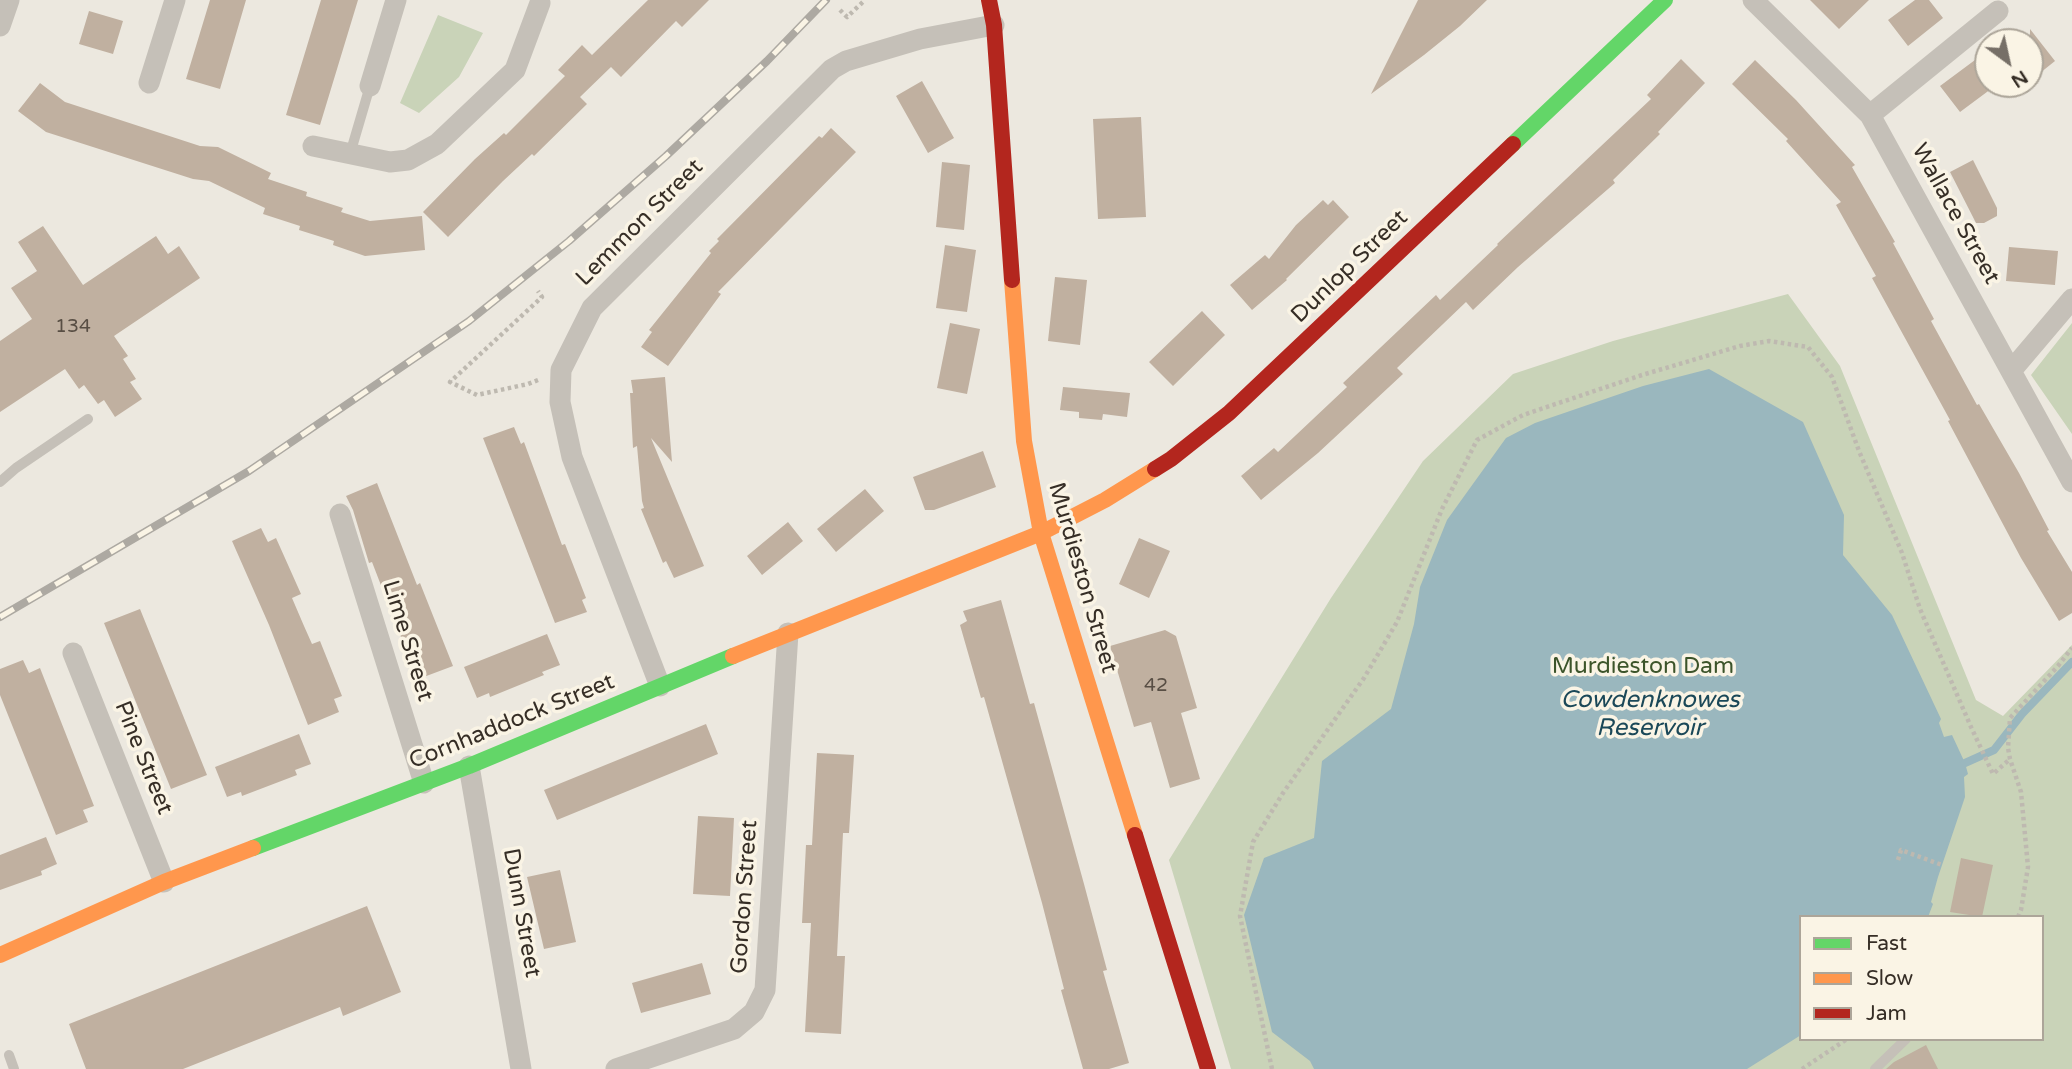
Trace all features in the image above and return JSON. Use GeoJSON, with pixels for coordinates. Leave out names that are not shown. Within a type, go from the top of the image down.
{"type":"FeatureCollection","features":[{"type":"Feature","properties":{"kind":"main road","name":"Murdieston Street"},"geometry":{"type":"LineString","coordinates":[[989,0],[995,25],[1024,441],[1041,533],[1208,1069]]}},
{"type":"Feature","properties":{"kind":"main road","name":"Dunlop Street"},"geometry":{"type":"LineString","coordinates":[[1041,533],[1105,500],[1160,466],[1229,413],[1665,0]]}},
{"type":"Feature","properties":{"kind":"main road","name":"Cornhaddock Street"},"geometry":{"type":"LineString","coordinates":[[0,954],[164,882],[468,766],[788,633],[1041,533]]}},
{"type":"Feature","properties":{"kind":"street"},"geometry":{"type":"LineString","coordinates":[[0,26],[9,0]]}},
{"type":"Feature","properties":{"kind":"street"},"geometry":{"type":"LineString","coordinates":[[149,83],[174,0]]}},
{"type":"Feature","properties":{"kind":"street"},"geometry":{"type":"LineString","coordinates":[[370,86],[396,0]]}},
{"type":"Feature","properties":{"kind":"street","name":"Wallace Street"},"geometry":{"type":"LineString","coordinates":[[1752,0],[1870,116],[2072,482]]}},
{"type":"Feature","properties":{"kind":"street"},"geometry":{"type":"LineString","coordinates":[[313,146],[390,162],[408,160],[437,144],[515,69],[541,1]]}},
{"type":"Feature","properties":{"kind":"street"},"geometry":{"type":"LineString","coordinates":[[1870,116],[1998,12]]}},
{"type":"Feature","properties":{"kind":"street","name":"Lemmon Street"},"geometry":{"type":"LineString","coordinates":[[660,687],[572,457],[560,402],[561,370],[592,308],[832,69],[846,61],[920,39],[995,25]]}},
{"type":"Feature","properties":{"kind":"street"},"geometry":{"type":"LineString","coordinates":[[2011,371],[2072,299]]}},
{"type":"Feature","properties":{"kind":"street","name":"Lime Street"},"geometry":{"type":"LineString","coordinates":[[340,514],[424,783]]}},
{"type":"Feature","properties":{"kind":"street","name":"Gordon Street"},"geometry":{"type":"LineString","coordinates":[[616,1069],[734,1029],[754,1012],[765,990],[788,633]]}},
{"type":"Feature","properties":{"kind":"street","name":"Pine Street"},"geometry":{"type":"LineString","coordinates":[[74,653],[164,882]]}},
{"type":"Feature","properties":{"kind":"street","name":"Dunn Street"},"geometry":{"type":"LineString","coordinates":[[468,766],[522,1069]]}},
{"type":"Feature","properties":{"kind":"lane"},"geometry":{"type":"LineString","coordinates":[[350,153],[370,86]]}},
{"type":"Feature","properties":{"kind":"lane"},"geometry":{"type":"LineString","coordinates":[[0,482],[88,419]]}},
{"type":"Feature","properties":{"kind":"lane"},"geometry":{"type":"LineString","coordinates":[[1875,1069],[1904,1041]]}},
{"type":"Feature","properties":{"kind":"lane"},"geometry":{"type":"LineString","coordinates":[[9,1055],[14,1069]]}},
{"type":"Feature","properties":{"kind":"path"},"geometry":{"type":"LineString","coordinates":[[840,10],[847,17],[865,0]]}},
{"type":"Feature","properties":{"kind":"path"},"geometry":{"type":"LineString","coordinates":[[538,291],[542,297],[450,382],[477,395],[528,384],[561,370]]}},
{"type":"Feature","properties":{"kind":"path"},"geometry":{"type":"LineString","coordinates":[[1272,1069],[1240,916],[1253,842],[1283,793],[1364,678],[1397,622],[1442,509],[1477,440],[1523,415],[1740,346],[1769,341],[1808,347],[1832,377],[1859,451],[1902,553],[1920,609],[1993,774],[2010,760]]}},
{"type":"Feature","properties":{"kind":"path"},"geometry":{"type":"LineString","coordinates":[[2019,915],[2028,867],[2021,792],[2008,748],[2010,718],[2059,666],[2072,648]]}},
{"type":"Feature","properties":{"kind":"path"},"geometry":{"type":"LineString","coordinates":[[1898,860],[1901,850],[1942,865]]}},
{"type":"Feature","properties":{"kind":"path"},"geometry":{"type":"LineString","coordinates":[[1802,1069],[1844,1041]]}},
{"type":"Feature","properties":{"kind":"green space"},"geometry":{"type":"Polygon","coordinates":[[[438,15],[483,33],[459,77],[419,113],[400,103],[438,15]]]}},
{"type":"Feature","properties":{"kind":"green space","name":"Cowdenknowes Reservoir"},"geometry":{"type":"Polygon","coordinates":[[[1788,294],[1840,366],[1976,700],[2003,716],[2072,645],[2072,1069],[1231,1069],[1169,860],[1331,598],[1423,461],[1513,374],[1613,341],[1788,294]]]}},
{"type":"Feature","properties":{"kind":"green space"},"geometry":{"type":"Polygon","coordinates":[[[2072,323],[2072,434],[2031,375],[2072,323]]]}},
{"type":"Feature","properties":{"kind":"water","name":"Cowdenknowes Reservoir"},"geometry":{"type":"Polygon","coordinates":[[[1709,369],[1803,422],[1844,515],[1843,555],[1892,615],[1941,719],[1939,723],[1944,737],[1952,735],[1968,774],[1964,777],[1965,797],[1938,877],[1929,915],[1799,915],[1799,1036],[1747,1069],[1314,1069],[1310,1061],[1272,1032],[1244,915],[1264,858],[1314,838],[1322,761],[1391,709],[1414,624],[1420,587],[1447,520],[1506,438],[1535,423],[1643,386],[1709,369]]]}},
{"type":"Feature","properties":{"kind":"building"},"geometry":{"type":"Polygon","coordinates":[[[210,0],[246,0],[220,89],[186,79],[210,0]]]}},
{"type":"Feature","properties":{"kind":"building"},"geometry":{"type":"Polygon","coordinates":[[[321,0],[358,0],[320,125],[286,115],[321,0]]]}},
{"type":"Feature","properties":{"kind":"building"},"geometry":{"type":"Polygon","coordinates":[[[648,0],[709,0],[682,27],[676,21],[621,77],[611,67],[580,97],[587,104],[534,156],[532,154],[503,181],[448,237],[423,212],[475,159],[504,133],[506,135],[565,76],[558,70],[582,45],[592,55],[648,0]]]}},
{"type":"Feature","properties":{"kind":"building"},"geometry":{"type":"Polygon","coordinates":[[[1418,0],[1487,0],[1460,26],[1371,94],[1418,0]]]}},
{"type":"Feature","properties":{"kind":"building"},"geometry":{"type":"Polygon","coordinates":[[[1810,0],[1869,0],[1839,29],[1810,0]]]}},
{"type":"Feature","properties":{"kind":"building"},"geometry":{"type":"Polygon","coordinates":[[[1915,0],[1929,0],[1943,18],[1908,46],[1888,20],[1915,0]]]}},
{"type":"Feature","properties":{"kind":"building"},"geometry":{"type":"Polygon","coordinates":[[[89,11],[123,21],[113,54],[79,44],[89,11]]]}},
{"type":"Feature","properties":{"kind":"building"},"geometry":{"type":"Polygon","coordinates":[[[2044,47],[2055,61],[2044,70],[2044,47]]]}},
{"type":"Feature","properties":{"kind":"building"},"geometry":{"type":"Polygon","coordinates":[[[1681,59],[1705,83],[1658,132],[1660,134],[1613,180],[1615,183],[1473,310],[1466,302],[1397,368],[1403,374],[1318,453],[1261,500],[1241,476],[1274,448],[1278,452],[1347,387],[1343,383],[1436,295],[1440,300],[1651,99],[1647,95],[1681,59]]]}},
{"type":"Feature","properties":{"kind":"building"},"geometry":{"type":"Polygon","coordinates":[[[1755,60],[1796,100],[1855,165],[1852,167],[1895,242],[1893,243],[1934,319],[1931,321],[1977,405],[1979,404],[2019,473],[2049,530],[2047,531],[2072,572],[2072,613],[2059,621],[2021,558],[1948,421],[1950,420],[1872,278],[1876,276],[1836,205],[1841,202],[1786,141],[1788,139],[1732,84],[1755,60]]]}},
{"type":"Feature","properties":{"kind":"building"},"geometry":{"type":"Polygon","coordinates":[[[1974,61],[1974,98],[1979,98],[1960,112],[1940,86],[1974,61]]]}},
{"type":"Feature","properties":{"kind":"building"},"geometry":{"type":"Polygon","coordinates":[[[922,81],[954,138],[928,153],[896,96],[922,81]]]}},
{"type":"Feature","properties":{"kind":"building"},"geometry":{"type":"Polygon","coordinates":[[[40,83],[65,102],[200,146],[218,147],[271,173],[268,179],[307,192],[306,196],[343,208],[341,212],[370,221],[422,216],[425,250],[365,256],[333,245],[334,241],[299,230],[300,226],[263,214],[265,208],[209,181],[193,179],[46,132],[18,111],[40,83]]]}},
{"type":"Feature","properties":{"kind":"building"},"geometry":{"type":"Polygon","coordinates":[[[1141,117],[1146,217],[1098,219],[1093,119],[1141,117]]]}},
{"type":"Feature","properties":{"kind":"building"},"geometry":{"type":"Polygon","coordinates":[[[831,128],[856,152],[718,292],[721,294],[668,366],[641,347],[652,332],[649,330],[711,253],[709,251],[719,241],[717,239],[819,136],[822,138],[831,128]]]}},
{"type":"Feature","properties":{"kind":"building"},"geometry":{"type":"Polygon","coordinates":[[[1973,160],[1997,208],[1997,216],[1984,223],[1976,223],[1950,172],[1973,160]]]}},
{"type":"Feature","properties":{"kind":"building"},"geometry":{"type":"Polygon","coordinates":[[[942,162],[970,165],[964,230],[936,227],[942,162]]]}},
{"type":"Feature","properties":{"kind":"building"},"geometry":{"type":"Polygon","coordinates":[[[1323,200],[1328,205],[1333,200],[1349,217],[1287,280],[1252,310],[1230,285],[1265,255],[1269,259],[1296,225],[1323,200]]]}},
{"type":"Feature","properties":{"kind":"building"},"geometry":{"type":"Polygon","coordinates":[[[43,226],[83,285],[156,236],[168,254],[179,246],[200,278],[114,336],[128,356],[123,359],[136,379],[130,382],[142,399],[115,417],[104,400],[98,404],[84,385],[79,389],[65,369],[0,412],[0,341],[32,319],[11,288],[37,271],[18,242],[43,226]]]}},
{"type":"Feature","properties":{"kind":"building"},"geometry":{"type":"Polygon","coordinates":[[[945,245],[976,250],[967,312],[936,308],[945,245]]]}},
{"type":"Feature","properties":{"kind":"building"},"geometry":{"type":"Polygon","coordinates":[[[2009,247],[2058,251],[2055,285],[2006,281],[2009,247]]]}},
{"type":"Feature","properties":{"kind":"building"},"geometry":{"type":"Polygon","coordinates":[[[1055,277],[1087,280],[1080,345],[1048,341],[1055,277]]]}},
{"type":"Feature","properties":{"kind":"building"},"geometry":{"type":"Polygon","coordinates":[[[1202,311],[1225,335],[1173,386],[1149,362],[1202,311]]]}},
{"type":"Feature","properties":{"kind":"building"},"geometry":{"type":"Polygon","coordinates":[[[950,323],[980,329],[967,394],[937,388],[950,323]]]}},
{"type":"Feature","properties":{"kind":"building"},"geometry":{"type":"Polygon","coordinates":[[[665,377],[672,462],[651,438],[704,566],[674,578],[666,561],[663,563],[641,509],[644,508],[637,446],[633,448],[630,393],[633,393],[631,380],[665,377]]]}},
{"type":"Feature","properties":{"kind":"building"},"geometry":{"type":"Polygon","coordinates":[[[1063,387],[1130,393],[1127,417],[1103,414],[1102,420],[1079,418],[1079,412],[1060,410],[1063,387]]]}},
{"type":"Feature","properties":{"kind":"building"},"geometry":{"type":"Polygon","coordinates":[[[514,427],[521,444],[524,442],[562,545],[565,544],[586,598],[582,600],[587,612],[555,623],[483,438],[514,427]]]}},
{"type":"Feature","properties":{"kind":"building"},"geometry":{"type":"Polygon","coordinates":[[[983,451],[996,487],[934,510],[925,510],[913,477],[983,451]]]}},
{"type":"Feature","properties":{"kind":"building"},"geometry":{"type":"Polygon","coordinates":[[[377,483],[417,585],[420,583],[453,666],[421,678],[415,661],[411,663],[372,562],[369,563],[346,496],[377,483]]]}},
{"type":"Feature","properties":{"kind":"building"},"geometry":{"type":"Polygon","coordinates":[[[865,489],[884,511],[836,552],[817,529],[865,489]]]}},
{"type":"Feature","properties":{"kind":"building"},"geometry":{"type":"Polygon","coordinates":[[[788,522],[803,541],[762,575],[747,556],[788,522]]]}},
{"type":"Feature","properties":{"kind":"building"},"geometry":{"type":"Polygon","coordinates":[[[261,528],[268,542],[276,538],[301,594],[292,598],[312,644],[320,641],[342,696],[334,699],[339,712],[308,725],[269,625],[232,541],[261,528]]]}},
{"type":"Feature","properties":{"kind":"building"},"geometry":{"type":"Polygon","coordinates":[[[1139,538],[1170,551],[1149,598],[1119,584],[1139,538]]]}},
{"type":"Feature","properties":{"kind":"building"},"geometry":{"type":"Polygon","coordinates":[[[1001,600],[1030,704],[1034,703],[1107,970],[1103,971],[1129,1063],[1109,1069],[1083,1069],[1061,990],[1064,989],[1042,903],[984,697],[981,698],[960,625],[967,621],[963,611],[1001,600]]]}},
{"type":"Feature","properties":{"kind":"building"},"geometry":{"type":"Polygon","coordinates":[[[140,609],[207,775],[171,789],[104,623],[140,609]]]}},
{"type":"Feature","properties":{"kind":"building"},"geometry":{"type":"Polygon","coordinates":[[[1165,630],[1176,636],[1197,708],[1181,713],[1200,779],[1170,788],[1151,722],[1134,727],[1110,646],[1165,630]]]}},
{"type":"Feature","properties":{"kind":"building"},"geometry":{"type":"Polygon","coordinates":[[[547,634],[560,665],[542,672],[544,675],[490,697],[489,693],[477,698],[464,667],[547,634]]]}},
{"type":"Feature","properties":{"kind":"building"},"geometry":{"type":"Polygon","coordinates":[[[23,660],[29,673],[40,668],[94,806],[83,810],[88,822],[56,835],[0,695],[0,669],[23,660]]]}},
{"type":"Feature","properties":{"kind":"building"},"geometry":{"type":"Polygon","coordinates":[[[706,724],[718,754],[557,820],[544,790],[706,724]]]}},
{"type":"Feature","properties":{"kind":"building"},"geometry":{"type":"Polygon","coordinates":[[[299,734],[311,764],[295,770],[297,775],[242,796],[241,792],[227,797],[215,767],[299,734]]]}},
{"type":"Feature","properties":{"kind":"building"},"geometry":{"type":"Polygon","coordinates":[[[817,753],[854,755],[849,833],[843,833],[837,956],[845,956],[841,1034],[805,1032],[811,923],[802,923],[806,845],[812,845],[817,753]]]}},
{"type":"Feature","properties":{"kind":"building"},"geometry":{"type":"Polygon","coordinates":[[[698,816],[734,818],[730,896],[693,894],[698,816]]]}},
{"type":"Feature","properties":{"kind":"building"},"geometry":{"type":"Polygon","coordinates":[[[46,837],[57,864],[41,871],[42,875],[0,890],[0,855],[46,837]]]}},
{"type":"Feature","properties":{"kind":"building"},"geometry":{"type":"Polygon","coordinates":[[[1961,858],[1993,865],[1982,915],[1950,912],[1961,858]]]}},
{"type":"Feature","properties":{"kind":"building"},"geometry":{"type":"Polygon","coordinates":[[[560,870],[576,942],[544,949],[527,877],[560,870]]]}},
{"type":"Feature","properties":{"kind":"building"},"geometry":{"type":"Polygon","coordinates":[[[367,906],[401,992],[343,1016],[340,1007],[183,1069],[86,1069],[69,1024],[367,906]]]}},
{"type":"Feature","properties":{"kind":"building"},"geometry":{"type":"Polygon","coordinates":[[[702,963],[711,994],[641,1013],[632,983],[702,963]]]}},
{"type":"Feature","properties":{"kind":"building"},"geometry":{"type":"Polygon","coordinates":[[[1926,1045],[1938,1069],[1886,1069],[1894,1062],[1926,1045]]]}},
{"type":"Feature","properties":{"kind":"waterway"},"geometry":{"type":"LineString","coordinates":[[1965,763],[1994,750],[2022,714],[2072,662]]}},
{"type":"Feature","properties":{"kind":"railway"},"geometry":{"type":"LineString","coordinates":[[0,617],[249,471],[469,321],[569,241],[666,156],[767,61],[826,0]]}},
{"type":"Feature","properties":{"kind":"traffic: fast"},"geometry":{"type":"LineString","coordinates":[[1513,144],[1665,0]]}},
{"type":"Feature","properties":{"kind":"traffic: fast"},"geometry":{"type":"LineString","coordinates":[[253,848],[469,766],[733,656]]}},
{"type":"Feature","properties":{"kind":"traffic: slow"},"geometry":{"type":"LineString","coordinates":[[1012,280],[1024,441],[1041,533],[1135,835]]}},
{"type":"Feature","properties":{"kind":"traffic: slow"},"geometry":{"type":"LineString","coordinates":[[733,656],[1041,533],[1105,500],[1155,469]]}},
{"type":"Feature","properties":{"kind":"traffic: slow"},"geometry":{"type":"LineString","coordinates":[[0,955],[164,882],[253,848]]}},
{"type":"Feature","properties":{"kind":"traffic: jam"},"geometry":{"type":"LineString","coordinates":[[989,0],[994,25],[1012,280]]}},
{"type":"Feature","properties":{"kind":"traffic: jam"},"geometry":{"type":"LineString","coordinates":[[1155,469],[1229,413],[1513,144]]}},
{"type":"Feature","properties":{"kind":"traffic: jam"},"geometry":{"type":"LineString","coordinates":[[1135,835],[1208,1069]]}},
{"type":"Feature","properties":{"kind":"park label","name":"Murdieston Dam"},"geometry":{"type":"Point","coordinates":[1643,667]}}]}
